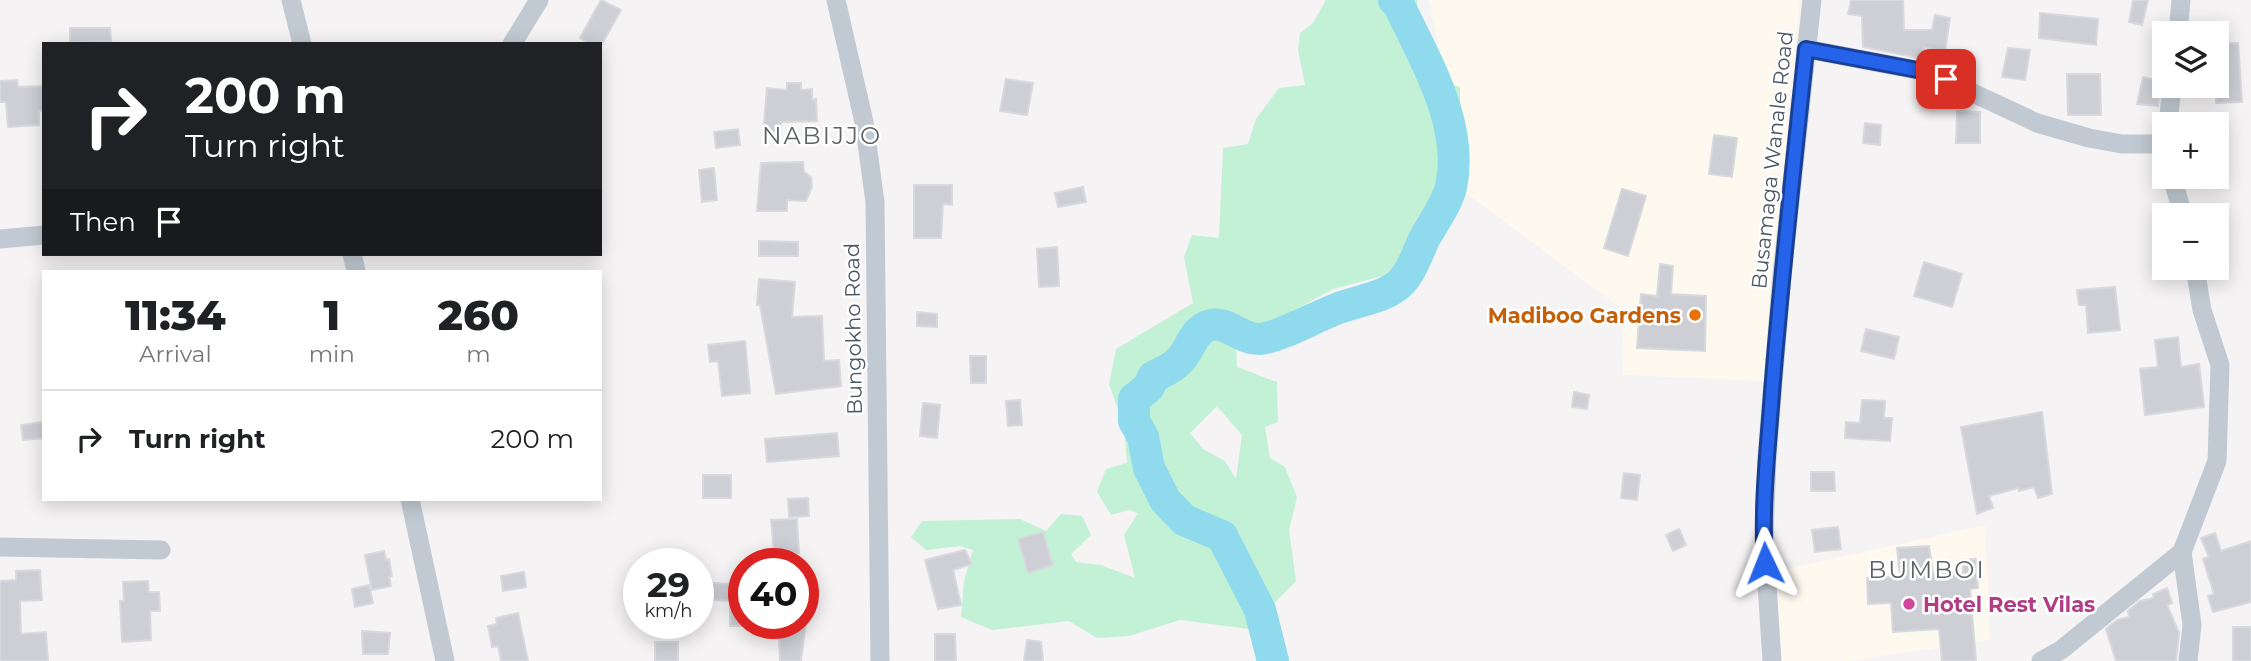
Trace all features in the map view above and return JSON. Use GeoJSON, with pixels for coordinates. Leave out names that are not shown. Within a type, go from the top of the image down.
{"type":"FeatureCollection","features":[{"type":"Feature","properties":{"kind":"street"},"geometry":{"type":"LineString","coordinates":[[291,0],[302,42]]}},
{"type":"Feature","properties":{"kind":"street"},"geometry":{"type":"LineString","coordinates":[[513,42],[539,0]]}},
{"type":"Feature","properties":{"kind":"street","name":"Bungokho Road"},"geometry":{"type":"LineString","coordinates":[[836,0],[864,122],[874,202],[880,661]]}},
{"type":"Feature","properties":{"kind":"street","name":"Busamaga Wanale Road"},"geometry":{"type":"LineString","coordinates":[[1772,661],[1764,539],[1768,456],[1782,274],[1812,0]]}},
{"type":"Feature","properties":{"kind":"street"},"geometry":{"type":"LineString","coordinates":[[2179,21],[2181,0]]}},
{"type":"Feature","properties":{"kind":"street"},"geometry":{"type":"LineString","coordinates":[[1806,49],[1928,72],[2037,123],[2089,138],[2122,144],[2152,144]]}},
{"type":"Feature","properties":{"kind":"street"},"geometry":{"type":"LineString","coordinates":[[0,239],[42,235]]}},
{"type":"Feature","properties":{"kind":"street"},"geometry":{"type":"LineString","coordinates":[[2188,661],[2192,625],[2182,552],[2217,461],[2220,404],[2220,365],[2202,310],[2197,280]]}},
{"type":"Feature","properties":{"kind":"street"},"geometry":{"type":"LineString","coordinates":[[410,501],[445,661]]}},
{"type":"Feature","properties":{"kind":"street"},"geometry":{"type":"LineString","coordinates":[[0,547],[161,550]]}},
{"type":"Feature","properties":{"kind":"street"},"geometry":{"type":"LineString","coordinates":[[2040,661],[2062,650],[2182,552]]}},
{"type":"Feature","properties":{"kind":"shaded area"},"geometry":{"type":"Polygon","coordinates":[[[1429,0],[1800,0],[1764,381],[1623,375],[1622,309],[1457,186],[1460,170],[1450,102],[1429,0]]]}},
{"type":"Feature","properties":{"kind":"shaded area"},"geometry":{"type":"Polygon","coordinates":[[[1985,525],[1990,640],[1848,661],[1781,661],[1772,572],[1985,525]]]}},
{"type":"Feature","properties":{"kind":"green space"},"geometry":{"type":"Polygon","coordinates":[[[1326,0],[1417,0],[1421,75],[1460,87],[1460,170],[1454,196],[1436,236],[1401,271],[1333,289],[1236,342],[1237,367],[1277,382],[1278,422],[1265,427],[1270,458],[1285,467],[1297,497],[1289,530],[1296,581],[1249,629],[1180,620],[1129,636],[1097,638],[1069,621],[992,630],[961,617],[964,581],[973,550],[960,546],[926,550],[911,537],[922,521],[1020,519],[1046,531],[1061,514],[1082,516],[1091,535],[1071,554],[1076,562],[1101,565],[1135,578],[1124,535],[1138,513],[1129,510],[1111,515],[1097,492],[1106,469],[1127,463],[1124,426],[1109,384],[1116,349],[1193,303],[1184,257],[1192,235],[1219,238],[1223,148],[1248,144],[1256,119],[1279,88],[1305,85],[1298,50],[1300,33],[1313,23],[1326,0]],[[1217,406],[1190,433],[1203,449],[1225,461],[1236,479],[1242,435],[1217,406]]]}},
{"type":"Feature","properties":{"kind":"building"},"geometry":{"type":"Polygon","coordinates":[[[601,0],[621,10],[602,44],[587,42],[580,38],[601,0]]]}},
{"type":"Feature","properties":{"kind":"building"},"geometry":{"type":"Polygon","coordinates":[[[1851,0],[1903,0],[1904,30],[1932,30],[1935,15],[1950,18],[1945,51],[1924,47],[1924,59],[1863,47],[1862,16],[1848,14],[1851,0]]]}},
{"type":"Feature","properties":{"kind":"building"},"geometry":{"type":"Polygon","coordinates":[[[2133,0],[2148,0],[2142,25],[2129,22],[2133,0]]]}},
{"type":"Feature","properties":{"kind":"building"},"geometry":{"type":"Polygon","coordinates":[[[2040,13],[2098,19],[2096,45],[2039,38],[2040,13]]]}},
{"type":"Feature","properties":{"kind":"building"},"geometry":{"type":"Polygon","coordinates":[[[70,28],[110,28],[111,41],[70,42],[70,28]]]}},
{"type":"Feature","properties":{"kind":"building"},"geometry":{"type":"Polygon","coordinates":[[[2229,43],[2238,43],[2242,102],[2216,103],[2216,98],[2229,98],[2229,43]]]}},
{"type":"Feature","properties":{"kind":"building"},"geometry":{"type":"Polygon","coordinates":[[[2008,48],[2030,50],[2025,80],[2002,77],[2008,48]]]}},
{"type":"Feature","properties":{"kind":"building"},"geometry":{"type":"Polygon","coordinates":[[[2067,74],[2100,74],[2101,115],[2068,115],[2067,74]]]}},
{"type":"Feature","properties":{"kind":"building"},"geometry":{"type":"Polygon","coordinates":[[[2143,77],[2152,80],[2152,98],[2159,98],[2158,106],[2137,104],[2143,77]]]}},
{"type":"Feature","properties":{"kind":"building"},"geometry":{"type":"Polygon","coordinates":[[[1006,79],[1033,83],[1027,115],[1000,111],[1006,79]]]}},
{"type":"Feature","properties":{"kind":"building"},"geometry":{"type":"Polygon","coordinates":[[[17,80],[18,87],[42,86],[39,125],[8,127],[6,102],[0,102],[0,81],[17,80]]]}},
{"type":"Feature","properties":{"kind":"building"},"geometry":{"type":"Polygon","coordinates":[[[787,83],[801,83],[801,90],[812,89],[812,100],[816,99],[817,121],[781,122],[780,138],[763,136],[767,88],[787,90],[787,83]]]}},
{"type":"Feature","properties":{"kind":"building"},"geometry":{"type":"Polygon","coordinates":[[[1957,111],[1980,112],[1980,143],[1956,143],[1957,111]]]}},
{"type":"Feature","properties":{"kind":"building"},"geometry":{"type":"Polygon","coordinates":[[[1865,123],[1881,125],[1880,145],[1863,143],[1865,123]]]}},
{"type":"Feature","properties":{"kind":"building"},"geometry":{"type":"Polygon","coordinates":[[[738,129],[740,145],[716,148],[714,132],[738,129]]]}},
{"type":"Feature","properties":{"kind":"building"},"geometry":{"type":"Polygon","coordinates":[[[1714,135],[1737,138],[1732,177],[1709,174],[1714,135]]]}},
{"type":"Feature","properties":{"kind":"building"},"geometry":{"type":"Polygon","coordinates":[[[803,162],[804,172],[811,177],[812,187],[806,201],[787,200],[787,211],[757,211],[761,163],[803,162]]]}},
{"type":"Feature","properties":{"kind":"building"},"geometry":{"type":"Polygon","coordinates":[[[714,168],[717,200],[702,202],[699,170],[714,168]]]}},
{"type":"Feature","properties":{"kind":"building"},"geometry":{"type":"Polygon","coordinates":[[[914,185],[952,185],[952,205],[943,204],[941,238],[914,238],[914,185]]]}},
{"type":"Feature","properties":{"kind":"building"},"geometry":{"type":"Polygon","coordinates":[[[1083,187],[1086,202],[1058,207],[1055,193],[1083,187]]]}},
{"type":"Feature","properties":{"kind":"building"},"geometry":{"type":"Polygon","coordinates":[[[1622,189],[1646,196],[1628,256],[1604,248],[1622,189]]]}},
{"type":"Feature","properties":{"kind":"building"},"geometry":{"type":"Polygon","coordinates":[[[759,241],[798,242],[798,256],[759,256],[759,241]]]}},
{"type":"Feature","properties":{"kind":"building"},"geometry":{"type":"Polygon","coordinates":[[[1057,247],[1059,286],[1039,287],[1037,249],[1057,247]]]}},
{"type":"Feature","properties":{"kind":"building"},"geometry":{"type":"Polygon","coordinates":[[[1924,262],[1962,274],[1952,307],[1914,296],[1924,262]]]}},
{"type":"Feature","properties":{"kind":"building"},"geometry":{"type":"Polygon","coordinates":[[[1660,264],[1673,266],[1671,294],[1706,296],[1705,351],[1637,348],[1641,294],[1657,296],[1660,264]]]}},
{"type":"Feature","properties":{"kind":"building"},"geometry":{"type":"Polygon","coordinates":[[[759,279],[795,282],[792,317],[822,316],[824,361],[839,360],[841,386],[776,394],[760,305],[757,305],[759,279]]]}},
{"type":"Feature","properties":{"kind":"building"},"geometry":{"type":"Polygon","coordinates":[[[2115,287],[2120,330],[2088,333],[2086,305],[2079,305],[2077,290],[2115,287]]]}},
{"type":"Feature","properties":{"kind":"building"},"geometry":{"type":"Polygon","coordinates":[[[917,312],[937,314],[937,327],[917,326],[917,312]]]}},
{"type":"Feature","properties":{"kind":"building"},"geometry":{"type":"Polygon","coordinates":[[[1866,329],[1899,337],[1894,359],[1861,351],[1866,329]]]}},
{"type":"Feature","properties":{"kind":"building"},"geometry":{"type":"Polygon","coordinates":[[[2178,337],[2181,367],[2199,364],[2204,407],[2145,415],[2140,369],[2158,367],[2155,340],[2178,337]]]}},
{"type":"Feature","properties":{"kind":"building"},"geometry":{"type":"Polygon","coordinates":[[[745,341],[750,393],[722,396],[718,361],[710,362],[708,345],[745,341]]]}},
{"type":"Feature","properties":{"kind":"building"},"geometry":{"type":"Polygon","coordinates":[[[970,356],[986,356],[986,383],[971,383],[970,356]]]}},
{"type":"Feature","properties":{"kind":"building"},"geometry":{"type":"Polygon","coordinates":[[[1574,392],[1589,395],[1587,409],[1572,407],[1574,392]]]}},
{"type":"Feature","properties":{"kind":"building"},"geometry":{"type":"Polygon","coordinates":[[[1020,400],[1022,425],[1008,426],[1006,401],[1020,400]]]}},
{"type":"Feature","properties":{"kind":"building"},"geometry":{"type":"Polygon","coordinates":[[[1862,400],[1885,401],[1884,418],[1892,418],[1890,441],[1845,438],[1846,422],[1860,423],[1862,400]]]}},
{"type":"Feature","properties":{"kind":"building"},"geometry":{"type":"Polygon","coordinates":[[[923,403],[940,405],[937,438],[920,436],[923,403]]]}},
{"type":"Feature","properties":{"kind":"building"},"geometry":{"type":"Polygon","coordinates":[[[2042,412],[2052,494],[2038,498],[2034,487],[2019,491],[2018,488],[1989,496],[1993,508],[1977,514],[1961,427],[2042,412]]]}},
{"type":"Feature","properties":{"kind":"building"},"geometry":{"type":"Polygon","coordinates":[[[42,422],[42,438],[23,440],[21,425],[42,422]]]}},
{"type":"Feature","properties":{"kind":"building"},"geometry":{"type":"Polygon","coordinates":[[[837,433],[839,456],[767,462],[765,439],[837,433]]]}},
{"type":"Feature","properties":{"kind":"building"},"geometry":{"type":"Polygon","coordinates":[[[1811,472],[1834,472],[1835,491],[1811,491],[1811,472]]]}},
{"type":"Feature","properties":{"kind":"building"},"geometry":{"type":"Polygon","coordinates":[[[1624,473],[1640,475],[1637,500],[1621,498],[1624,473]]]}},
{"type":"Feature","properties":{"kind":"building"},"geometry":{"type":"Polygon","coordinates":[[[703,475],[731,475],[731,498],[703,498],[703,475]]]}},
{"type":"Feature","properties":{"kind":"building"},"geometry":{"type":"Polygon","coordinates":[[[808,498],[809,516],[789,517],[788,499],[808,498]]]}},
{"type":"Feature","properties":{"kind":"building"},"geometry":{"type":"Polygon","coordinates":[[[797,519],[799,548],[773,548],[771,520],[797,519]]]}},
{"type":"Feature","properties":{"kind":"building"},"geometry":{"type":"Polygon","coordinates":[[[1838,527],[1841,549],[1815,552],[1812,530],[1838,527]]]}},
{"type":"Feature","properties":{"kind":"building"},"geometry":{"type":"Polygon","coordinates":[[[1679,529],[1686,545],[1673,551],[1666,535],[1679,529]]]}},
{"type":"Feature","properties":{"kind":"building"},"geometry":{"type":"Polygon","coordinates":[[[1043,532],[1053,565],[1028,573],[1018,539],[1043,532]]]}},
{"type":"Feature","properties":{"kind":"building"},"geometry":{"type":"Polygon","coordinates":[[[2215,533],[2221,551],[2251,541],[2251,602],[2213,612],[2208,596],[2214,594],[2203,559],[2209,557],[2201,538],[2215,533]]]}},
{"type":"Feature","properties":{"kind":"building"},"geometry":{"type":"Polygon","coordinates":[[[1929,546],[1933,574],[1963,573],[1963,560],[1976,559],[1978,588],[1970,589],[1976,661],[1942,661],[1939,629],[1893,632],[1891,603],[1868,604],[1867,578],[1900,576],[1897,548],[1929,546]]]}},
{"type":"Feature","properties":{"kind":"building"},"geometry":{"type":"Polygon","coordinates":[[[965,550],[972,564],[953,570],[961,605],[938,609],[925,560],[965,550]]]}},
{"type":"Feature","properties":{"kind":"building"},"geometry":{"type":"Polygon","coordinates":[[[384,551],[386,560],[389,559],[391,586],[372,590],[365,555],[384,551]]]}},
{"type":"Feature","properties":{"kind":"building"},"geometry":{"type":"Polygon","coordinates":[[[40,570],[42,600],[20,601],[21,634],[46,632],[48,661],[0,661],[0,581],[16,580],[16,571],[40,570]]]}},
{"type":"Feature","properties":{"kind":"building"},"geometry":{"type":"Polygon","coordinates":[[[524,572],[526,587],[503,591],[501,576],[524,572]]]}},
{"type":"Feature","properties":{"kind":"building"},"geometry":{"type":"Polygon","coordinates":[[[148,581],[149,592],[159,592],[160,611],[150,611],[151,640],[122,642],[120,601],[124,601],[123,582],[148,581]]]}},
{"type":"Feature","properties":{"kind":"building"},"geometry":{"type":"Polygon","coordinates":[[[714,583],[728,584],[728,601],[714,600],[714,583]]]}},
{"type":"Feature","properties":{"kind":"building"},"geometry":{"type":"Polygon","coordinates":[[[369,585],[373,603],[355,607],[352,589],[369,585]]]}},
{"type":"Feature","properties":{"kind":"building"},"geometry":{"type":"Polygon","coordinates":[[[2167,588],[2172,603],[2167,605],[2179,633],[2176,661],[2116,661],[2106,629],[2117,620],[2129,617],[2128,611],[2140,601],[2154,598],[2153,594],[2167,588]]]}},
{"type":"Feature","properties":{"kind":"building"},"geometry":{"type":"Polygon","coordinates":[[[518,613],[528,661],[501,661],[498,646],[492,647],[488,626],[497,624],[496,618],[518,613]]]}},
{"type":"Feature","properties":{"kind":"building"},"geometry":{"type":"Polygon","coordinates":[[[2233,627],[2251,627],[2251,661],[2233,661],[2233,627]]]}},
{"type":"Feature","properties":{"kind":"building"},"geometry":{"type":"Polygon","coordinates":[[[362,631],[390,633],[388,654],[363,654],[362,631]]]}},
{"type":"Feature","properties":{"kind":"building"},"geometry":{"type":"Polygon","coordinates":[[[935,634],[955,634],[956,661],[935,661],[935,634]]]}},
{"type":"Feature","properties":{"kind":"building"},"geometry":{"type":"Polygon","coordinates":[[[779,639],[804,639],[801,661],[780,661],[779,639]]]}},
{"type":"Feature","properties":{"kind":"building"},"geometry":{"type":"Polygon","coordinates":[[[1027,640],[1041,642],[1043,661],[1024,661],[1027,640]]]}},
{"type":"Feature","properties":{"kind":"building"},"geometry":{"type":"Polygon","coordinates":[[[655,642],[678,642],[678,661],[655,661],[655,642]]]}},
{"type":"Feature","properties":{"kind":"waterway"},"geometry":{"type":"LineString","coordinates":[[1273,661],[1260,610],[1222,536],[1184,520],[1165,500],[1149,468],[1143,437],[1134,421],[1134,399],[1149,387],[1153,377],[1168,370],[1184,356],[1196,335],[1205,327],[1217,324],[1253,339],[1268,338],[1339,308],[1388,292],[1408,273],[1446,200],[1451,187],[1454,163],[1452,139],[1439,91],[1397,1],[1394,0]]}},
{"type":"Feature","properties":{"kind":"place","name":"Madiboo Gardens"},"geometry":{"type":"Point","coordinates":[1695,315]}},
{"type":"Feature","properties":{"kind":"place","name":"Hotel Rest Vilas"},"geometry":{"type":"Point","coordinates":[1909,604]}},
{"type":"Feature","properties":{"kind":"district","name":"NABIJJO"},"geometry":{"type":"Point","coordinates":[822,135]}},
{"type":"Feature","properties":{"kind":"district","name":"BUMBOI"},"geometry":{"type":"Point","coordinates":[1927,569]}},
{"type":"Feature","properties":{"kind":"route"},"geometry":{"type":"LineString","coordinates":[[1765,563],[1768,456],[1782,274],[1806,49],[1928,72],[1946,79]]}}]}
